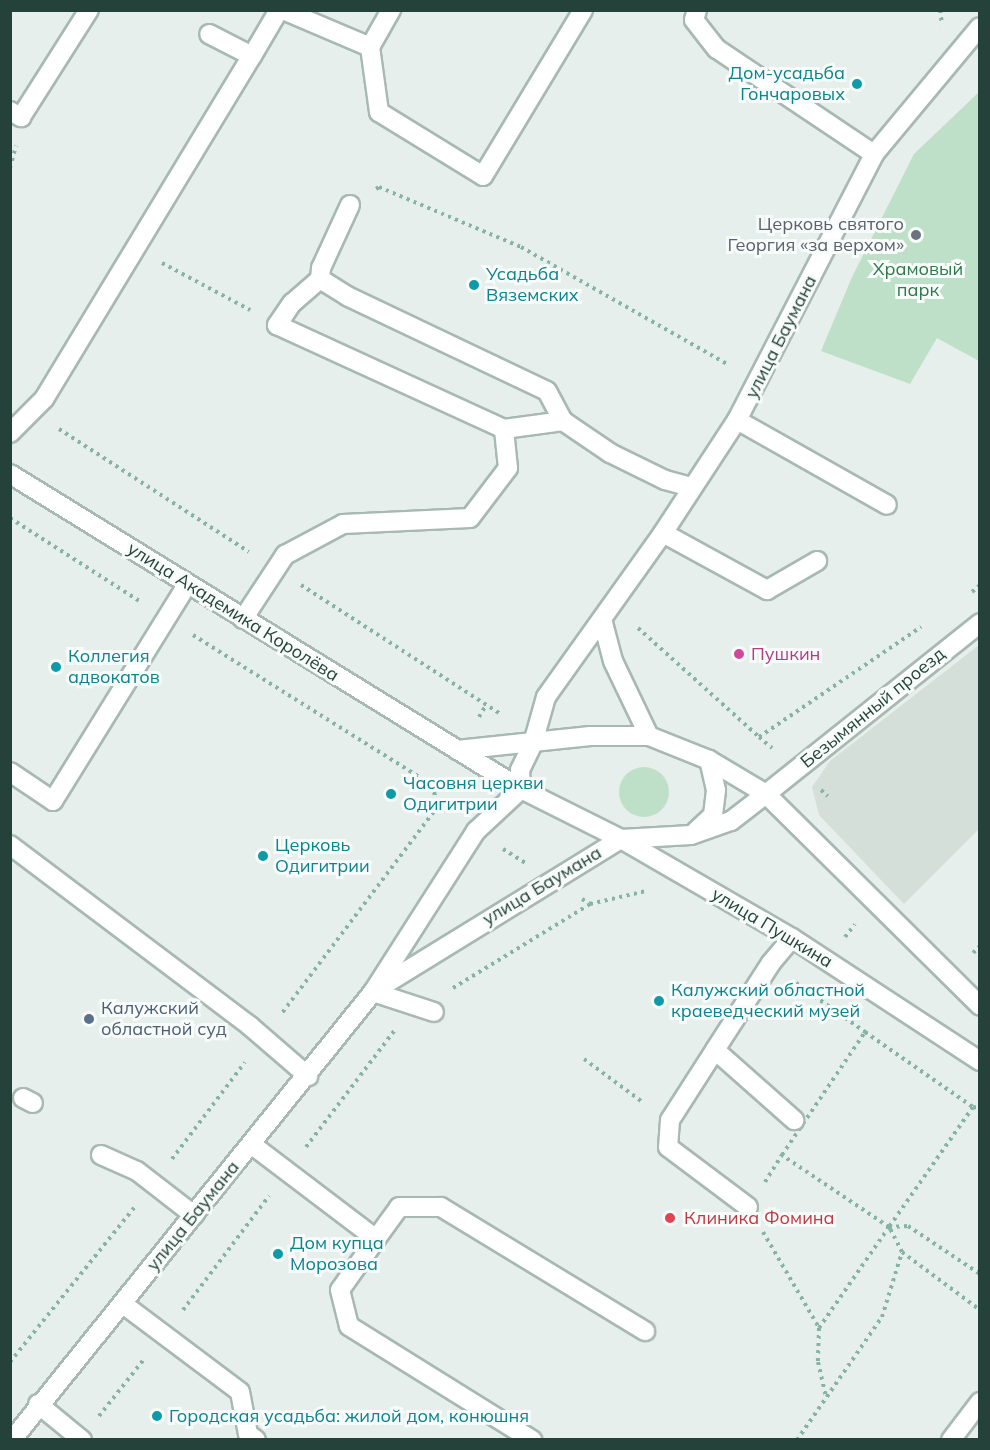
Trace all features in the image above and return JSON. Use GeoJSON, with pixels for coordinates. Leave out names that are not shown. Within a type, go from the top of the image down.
{"type":"FeatureCollection","features":[{"type":"Feature","properties":{"kind":"street"},"geometry":{"type":"LineString","coordinates":[[10,111],[21,117],[89,10]]}},
{"type":"Feature","properties":{"kind":"street"},"geometry":{"type":"LineString","coordinates":[[10,433],[44,399],[279,10]]}},
{"type":"Feature","properties":{"kind":"street"},"geometry":{"type":"LineString","coordinates":[[284,10],[370,47]]}},
{"type":"Feature","properties":{"kind":"street"},"geometry":{"type":"LineString","coordinates":[[391,10],[370,47],[379,112],[483,176],[583,10]]}},
{"type":"Feature","properties":{"kind":"street"},"geometry":{"type":"LineString","coordinates":[[697,10],[694,20],[717,49],[874,154]]}},
{"type":"Feature","properties":{"kind":"street","name":"улица Баумана"},"geometry":{"type":"LineString","coordinates":[[12,1440],[38,1404],[123,1304],[308,1076],[373,992],[476,831],[521,789],[520,770],[533,743],[546,697],[663,533],[737,420],[874,154],[980,27]]}},
{"type":"Feature","properties":{"kind":"street"},"geometry":{"type":"LineString","coordinates":[[208,34],[252,56]]}},
{"type":"Feature","properties":{"kind":"street"},"geometry":{"type":"LineString","coordinates":[[350,205],[321,268],[320,279],[292,303],[277,325],[504,429],[563,421]]}},
{"type":"Feature","properties":{"kind":"street"},"geometry":{"type":"LineString","coordinates":[[320,279],[347,296],[548,391],[563,421],[610,453],[665,480],[692,488]]}},
{"type":"Feature","properties":{"kind":"street"},"geometry":{"type":"LineString","coordinates":[[737,420],[887,504]]}},
{"type":"Feature","properties":{"kind":"street"},"geometry":{"type":"LineString","coordinates":[[243,619],[285,555],[343,524],[470,518],[508,468],[504,429]]}},
{"type":"Feature","properties":{"kind":"street","name":"улица Академика Королёва"},"geometry":{"type":"LineString","coordinates":[[12,476],[521,789]]}},
{"type":"Feature","properties":{"kind":"street"},"geometry":{"type":"LineString","coordinates":[[663,533],[767,590],[817,561]]}},
{"type":"Feature","properties":{"kind":"street"},"geometry":{"type":"LineString","coordinates":[[10,772],[53,801],[188,585]]}},
{"type":"Feature","properties":{"kind":"street"},"geometry":{"type":"LineString","coordinates":[[602,619],[613,662],[649,736]]}},
{"type":"Feature","properties":{"kind":"street","name":"Безымянный проезд"},"geometry":{"type":"LineString","coordinates":[[621,839],[691,836],[730,821],[980,623]]}},
{"type":"Feature","properties":{"kind":"street"},"geometry":{"type":"LineString","coordinates":[[457,750],[590,736],[649,736],[709,760],[766,794],[873,901],[935,957],[980,1006]]}},
{"type":"Feature","properties":{"kind":"street"},"geometry":{"type":"LineString","coordinates":[[691,836],[713,815],[716,790],[709,760]]}},
{"type":"Feature","properties":{"kind":"street","name":"улица Пушкина"},"geometry":{"type":"LineString","coordinates":[[521,789],[621,839],[792,938],[980,1060]]}},
{"type":"Feature","properties":{"kind":"street","name":"улица Баумана"},"geometry":{"type":"LineString","coordinates":[[373,992],[551,880],[621,839]]}},
{"type":"Feature","properties":{"kind":"street"},"geometry":{"type":"LineString","coordinates":[[10,845],[308,1076]]}},
{"type":"Feature","properties":{"kind":"street"},"geometry":{"type":"LineString","coordinates":[[748,1207],[668,1147],[670,1120],[771,963],[792,938]]}},
{"type":"Feature","properties":{"kind":"street"},"geometry":{"type":"LineString","coordinates":[[373,992],[434,1012]]}},
{"type":"Feature","properties":{"kind":"street"},"geometry":{"type":"LineString","coordinates":[[715,1050],[794,1120]]}},
{"type":"Feature","properties":{"kind":"street"},"geometry":{"type":"LineString","coordinates":[[251,1144],[375,1239]]}},
{"type":"Feature","properties":{"kind":"street"},"geometry":{"type":"LineString","coordinates":[[101,1155],[137,1171],[194,1215]]}},
{"type":"Feature","properties":{"kind":"street"},"geometry":{"type":"LineString","coordinates":[[532,1440],[349,1326],[340,1290],[399,1207],[441,1207],[645,1330]]}},
{"type":"Feature","properties":{"kind":"street"},"geometry":{"type":"LineString","coordinates":[[123,1304],[240,1392],[248,1434],[256,1440]]}},
{"type":"Feature","properties":{"kind":"street"},"geometry":{"type":"LineString","coordinates":[[951,1440],[980,1402]]}},
{"type":"Feature","properties":{"kind":"street"},"geometry":{"type":"LineString","coordinates":[[38,1404],[82,1440]]}},
{"type":"Feature","properties":{"kind":"path"},"geometry":{"type":"LineString","coordinates":[[350,205],[379,187],[521,247],[734,368],[760,378]]}},
{"type":"Feature","properties":{"kind":"path"},"geometry":{"type":"LineString","coordinates":[[136,249],[277,325]]}},
{"type":"Feature","properties":{"kind":"path"},"geometry":{"type":"LineString","coordinates":[[10,518],[432,785],[438,806],[590,904],[644,891],[655,894]]}},
{"type":"Feature","properties":{"kind":"path"},"geometry":{"type":"LineString","coordinates":[[10,1362],[154,1184],[438,806]]}},
{"type":"Feature","properties":{"kind":"path"},"geometry":{"type":"LineString","coordinates":[[804,990],[873,901]]}},
{"type":"Feature","properties":{"kind":"path"},"geometry":{"type":"LineString","coordinates":[[973,953],[980,946]]}},
{"type":"Feature","properties":{"kind":"path"},"geometry":{"type":"LineString","coordinates":[[771,963],[804,990],[973,1107],[980,1108]]}},
{"type":"Feature","properties":{"kind":"path"},"geometry":{"type":"LineString","coordinates":[[865,1032],[782,1155],[889,1227],[902,1252],[980,1310]]}},
{"type":"Feature","properties":{"kind":"path"},"geometry":{"type":"LineString","coordinates":[[584,1059],[670,1120]]}},
{"type":"Feature","properties":{"kind":"path"},"geometry":{"type":"LineString","coordinates":[[819,1328],[973,1107]]}},
{"type":"Feature","properties":{"kind":"path"},"geometry":{"type":"LineString","coordinates":[[748,1207],[819,1328],[818,1362],[826,1398]]}},
{"type":"Feature","properties":{"kind":"path"},"geometry":{"type":"LineString","coordinates":[[889,1227],[908,1226],[980,1274]]}},
{"type":"Feature","properties":{"kind":"path"},"geometry":{"type":"LineString","coordinates":[[797,1440],[882,1317],[902,1252]]}},
{"type":"Feature","properties":{"kind":"shaded area"},"geometry":{"type":"Polygon","coordinates":[[[979,645],[979,829],[904,904],[819,815],[812,787],[830,761],[979,645]]]}},
{"type":"Feature","properties":{"kind":"green space","name":"Храмовый парк"},"geometry":{"type":"Polygon","coordinates":[[[979,92],[979,361],[937,338],[910,384],[821,351],[852,277],[914,154],[979,92]]]}},
{"type":"Feature","properties":{"kind":"green space"},"geometry":{"type":"Polygon","coordinates":[[[639,767],[649,767],[662,774],[669,787],[669,797],[662,810],[649,817],[639,817],[630,813],[623,806],[619,797],[619,787],[623,778],[630,771],[639,767]]]}},
{"type":"Feature","properties":{"kind":"place","name":"Дом-усадьба Гончаровых"},"geometry":{"type":"Point","coordinates":[857,84]}},
{"type":"Feature","properties":{"kind":"place","name":"Церковь святого Георгия «за верхом»"},"geometry":{"type":"Point","coordinates":[916,235]}},
{"type":"Feature","properties":{"kind":"place","name":"Усадьба Вяземских"},"geometry":{"type":"Point","coordinates":[474,285]}},
{"type":"Feature","properties":{"kind":"place","name":"Пушкин"},"geometry":{"type":"Point","coordinates":[739,654]}},
{"type":"Feature","properties":{"kind":"place","name":"Коллегия адвокатов"},"geometry":{"type":"Point","coordinates":[56,667]}},
{"type":"Feature","properties":{"kind":"place","name":"Часовня церкви Одигитрии"},"geometry":{"type":"Point","coordinates":[391,794]}},
{"type":"Feature","properties":{"kind":"place","name":"Церковь Одигитрии"},"geometry":{"type":"Point","coordinates":[263,856]}},
{"type":"Feature","properties":{"kind":"place","name":"Калужский областной краеведческий музей"},"geometry":{"type":"Point","coordinates":[659,1001]}},
{"type":"Feature","properties":{"kind":"place","name":"Калужский областной суд"},"geometry":{"type":"Point","coordinates":[89,1019]}},
{"type":"Feature","properties":{"kind":"place","name":"Клиника Фомина"},"geometry":{"type":"Point","coordinates":[670,1218]}},
{"type":"Feature","properties":{"kind":"place","name":"Дом купца Морозова"},"geometry":{"type":"Point","coordinates":[278,1254]}},
{"type":"Feature","properties":{"kind":"place","name":"Городская усадьба: жилой дом, конюшня"},"geometry":{"type":"Point","coordinates":[157,1416]}}]}
